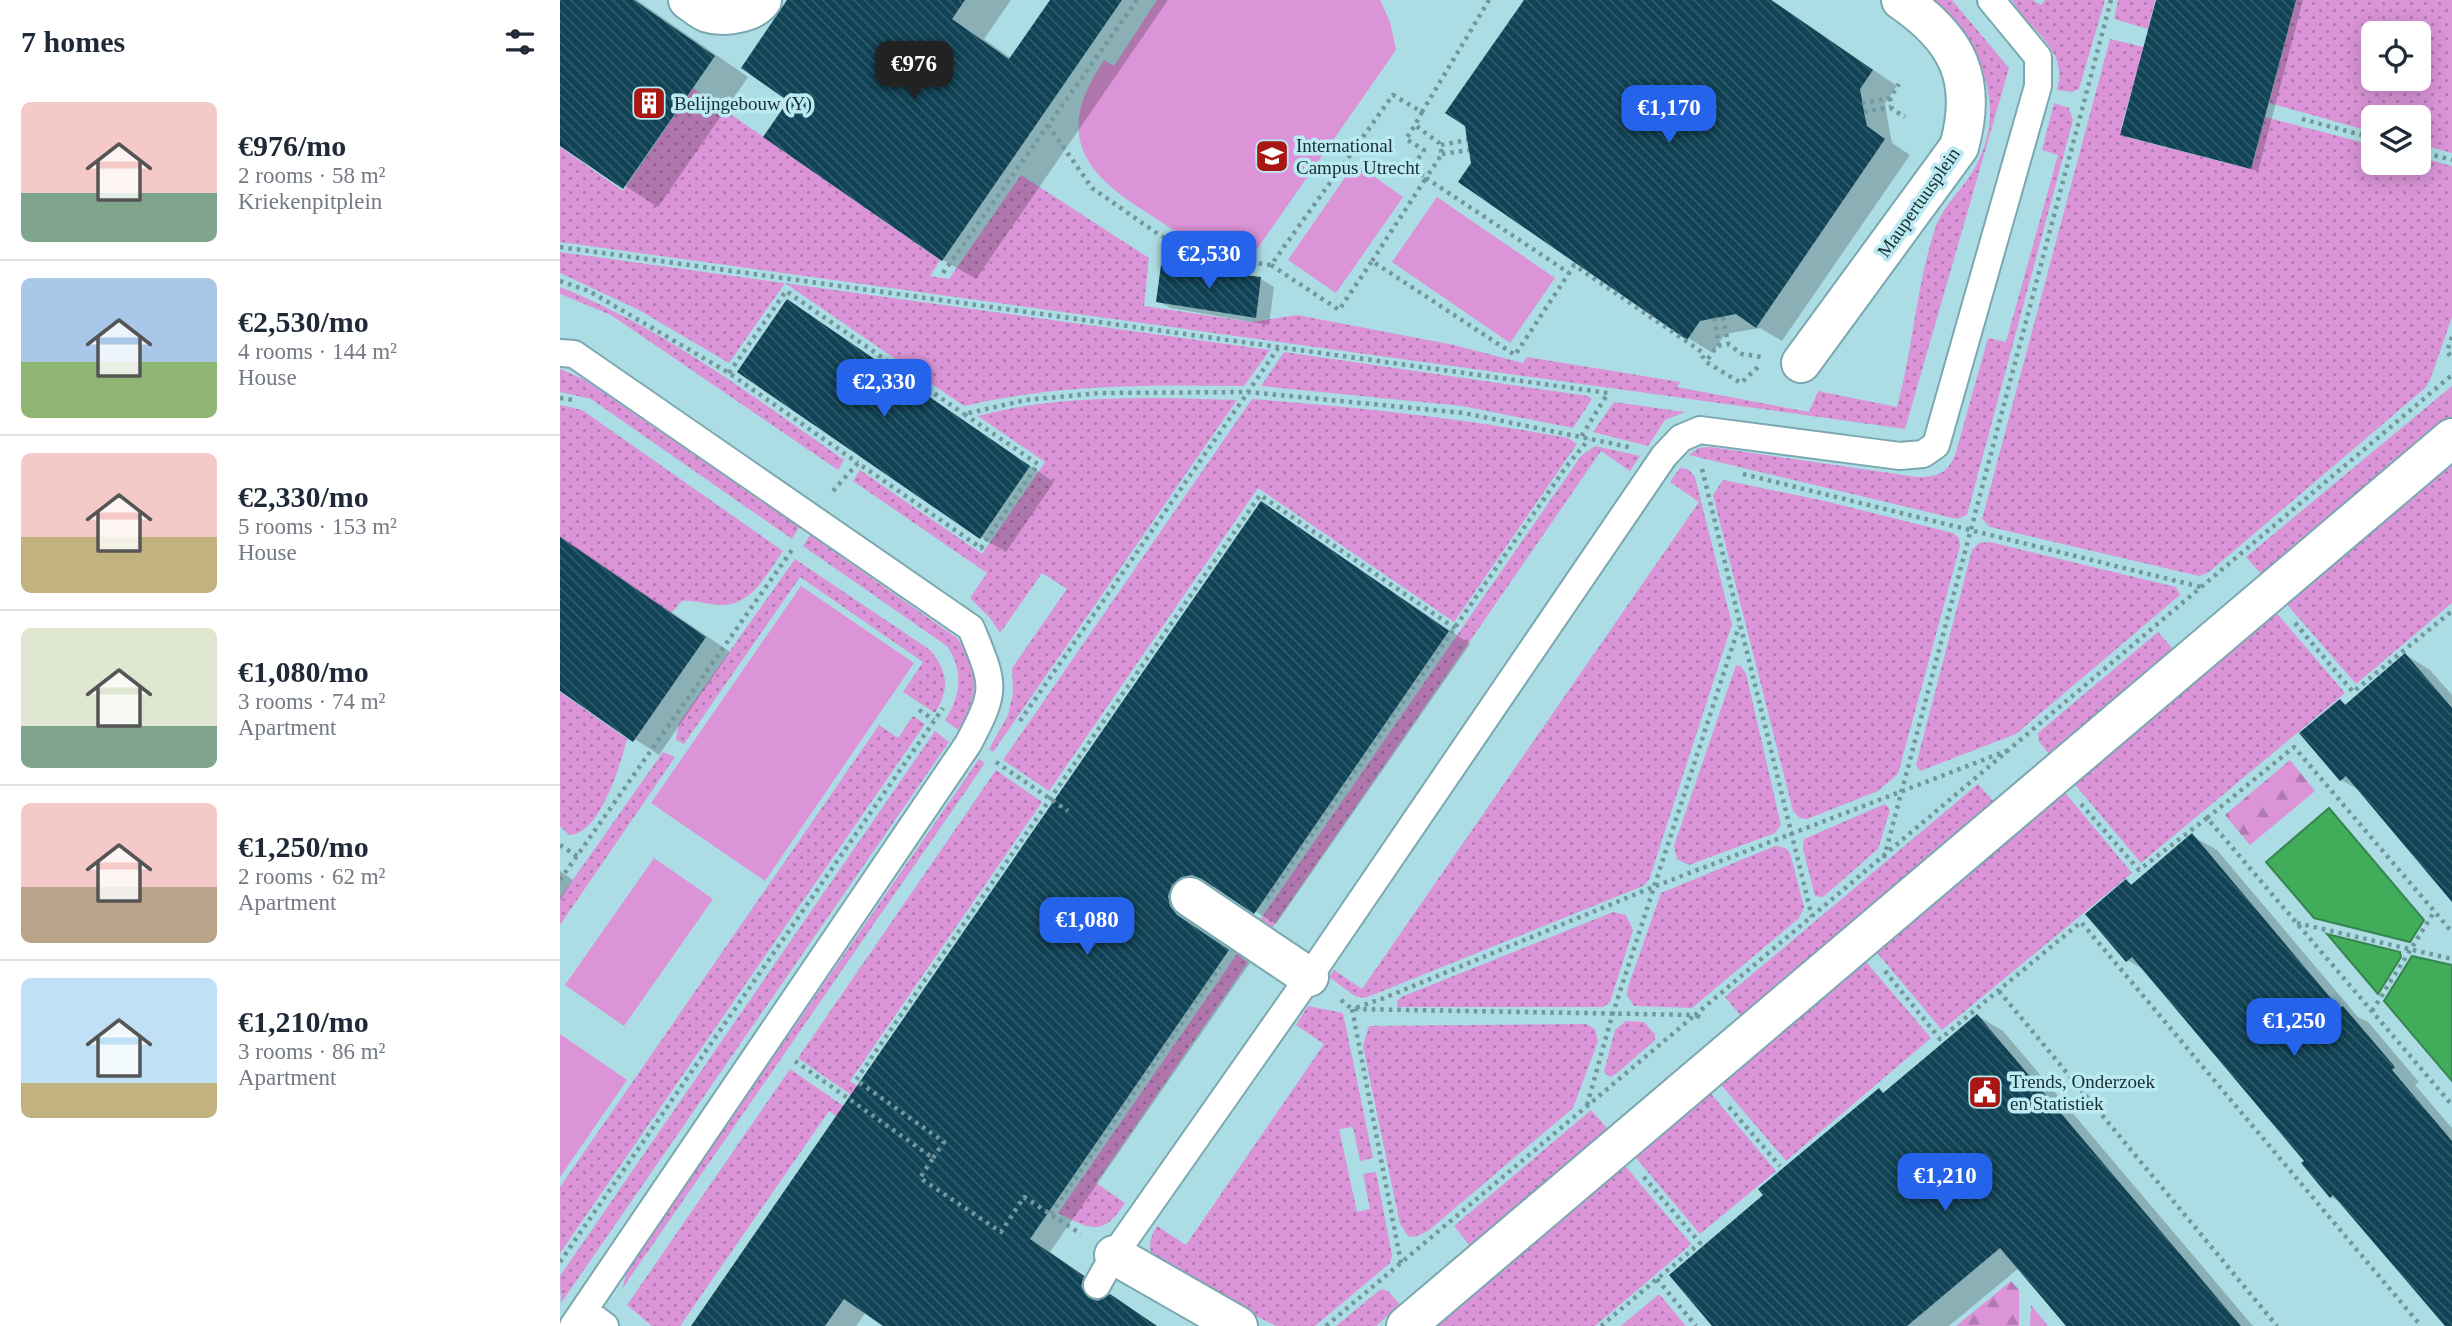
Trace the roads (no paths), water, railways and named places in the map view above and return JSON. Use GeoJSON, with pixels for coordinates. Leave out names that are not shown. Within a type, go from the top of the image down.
{"type":"FeatureCollection","features":[{"type":"Feature","properties":{"kind":"street"},"geometry":{"type":"LineString","coordinates":[[688,0],[708,13],[733,14],[757,8],[762,0]]}},
{"type":"Feature","properties":{"kind":"street","name":"Maupertuusplein"},"geometry":{"type":"LineString","coordinates":[[1784,361],[1959,148],[1968,117],[1968,95],[1961,66],[1951,49],[1922,14],[1901,0]]}},
{"type":"Feature","properties":{"kind":"street"},"geometry":{"type":"LineString","coordinates":[[1406,1326],[2452,438]]}},
{"type":"Feature","properties":{"kind":"street"},"geometry":{"type":"LineString","coordinates":[[1190,897],[1309,978]]}},
{"type":"Feature","properties":{"kind":"street"},"geometry":{"type":"LineString","coordinates":[[1106,1270],[1238,1326]]}},
{"type":"Feature","properties":{"kind":"lane"},"geometry":{"type":"LineString","coordinates":[[1106,1270],[1309,978],[1664,456],[1681,438],[1700,430],[1900,456],[1923,454],[1936,445],[2038,86],[2038,57],[1991,0]]}},
{"type":"Feature","properties":{"kind":"lane"},"geometry":{"type":"LineString","coordinates":[[560,353],[574,354],[971,628],[991,678],[986,710],[968,744],[588,1321]]}},
{"type":"Feature","properties":{"kind":"place","name":"Belijngebouw (Y)"},"geometry":{"type":"Point","coordinates":[649,103]}},
{"type":"Feature","properties":{"kind":"place","name":"International Campus Utrecht"},"geometry":{"type":"Point","coordinates":[1272,156]}},
{"type":"Feature","properties":{"kind":"place","name":"Trends, Onderzoek en Statistiek"},"geometry":{"type":"Point","coordinates":[1985,1092]}}]}
